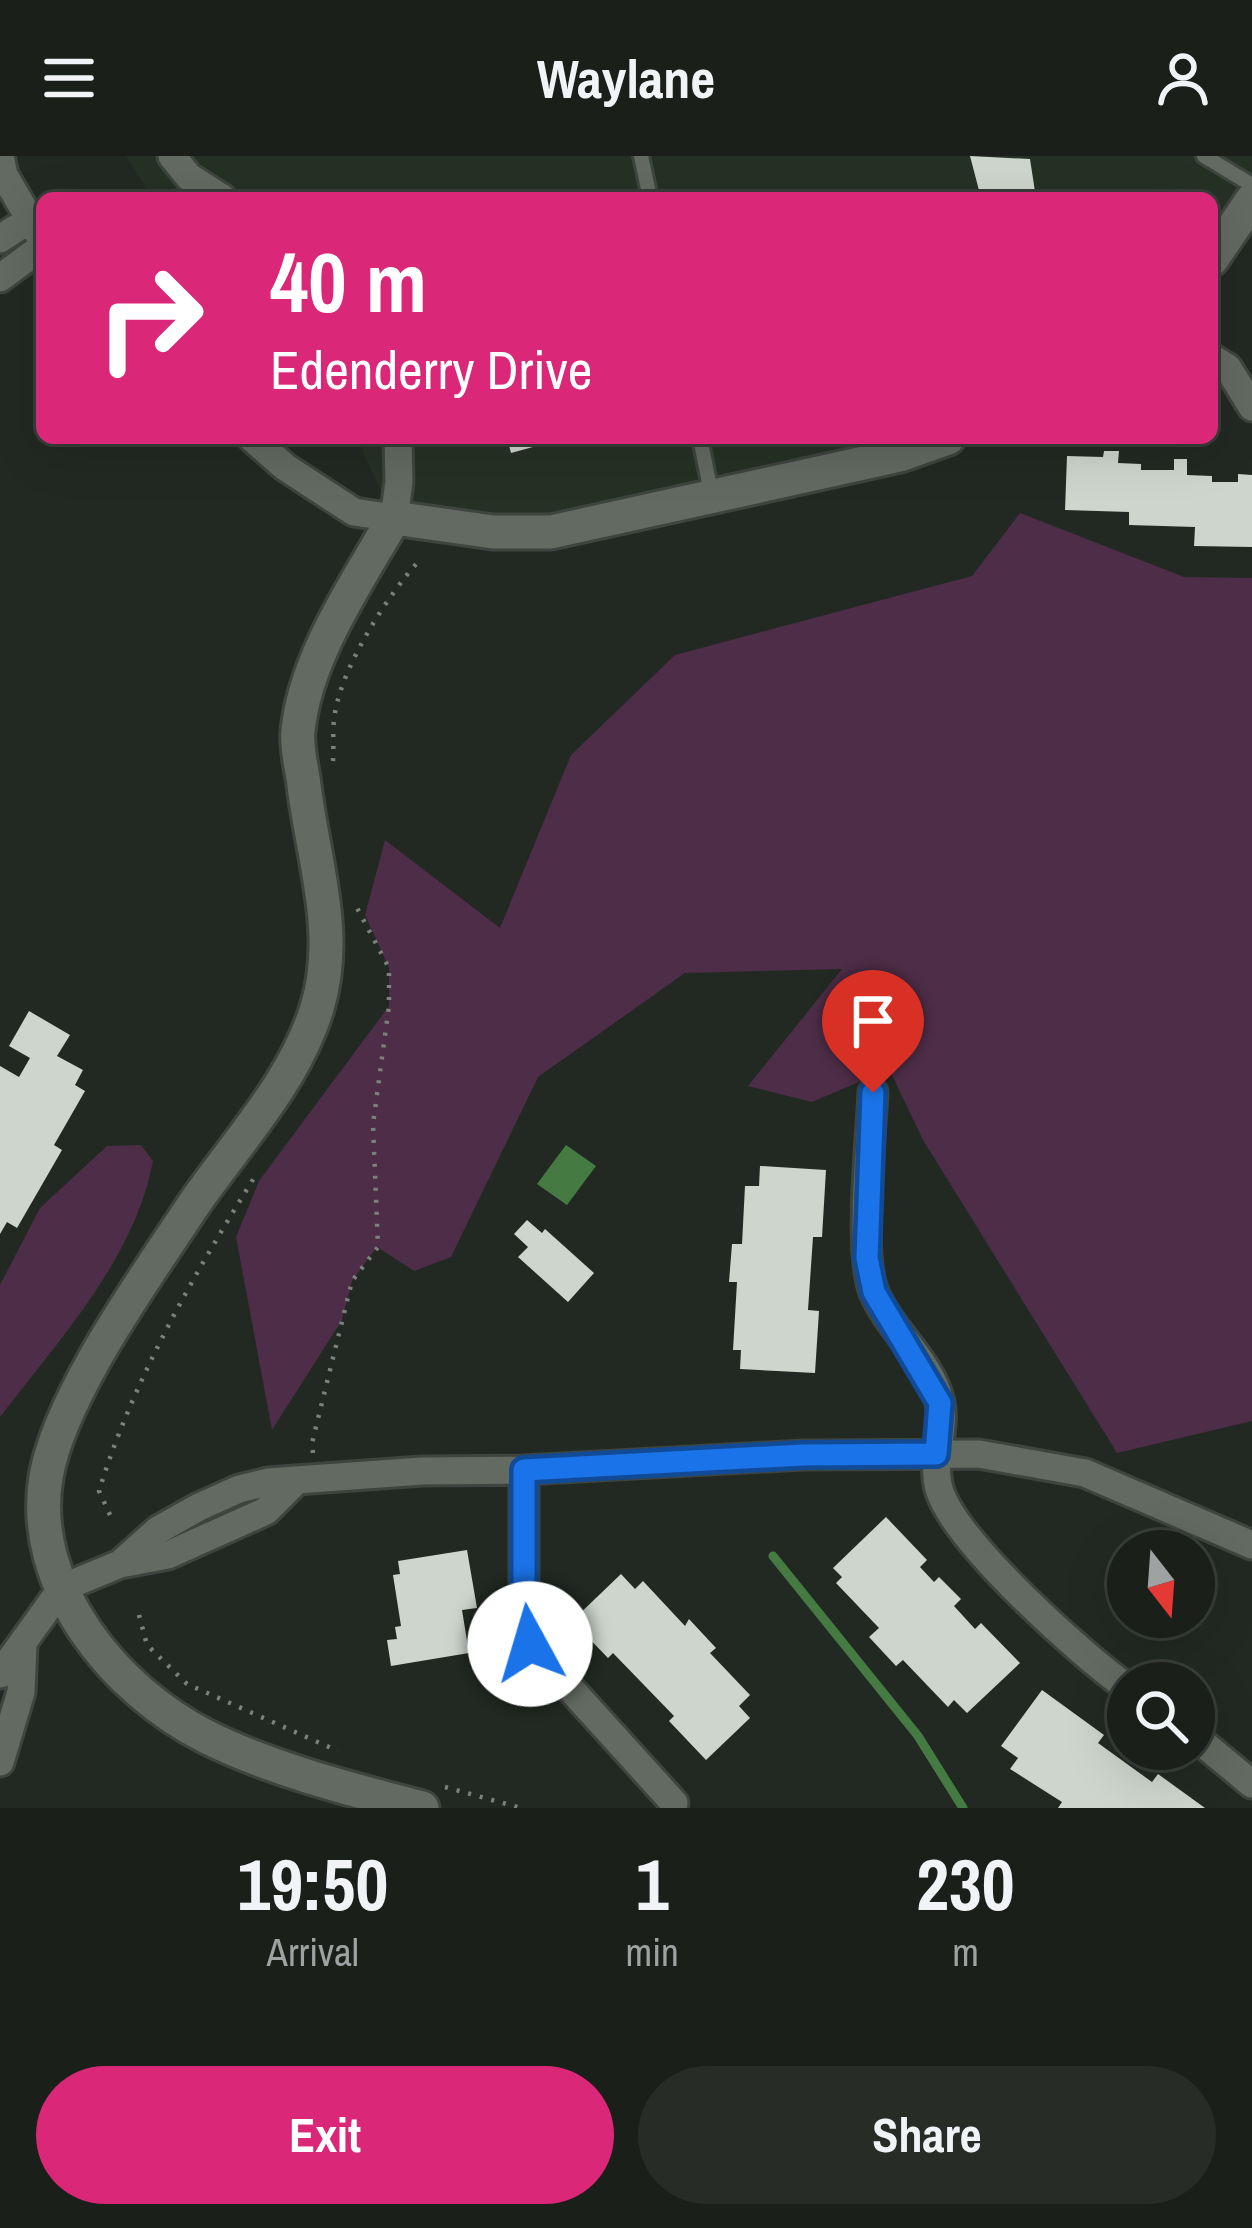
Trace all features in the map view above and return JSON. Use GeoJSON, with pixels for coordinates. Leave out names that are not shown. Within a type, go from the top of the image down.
{"type":"FeatureCollection","features":[{"type":"Feature","properties":{"kind":"street"},"geometry":{"type":"LineString","coordinates":[[0,156],[4,175],[36,232]]}},
{"type":"Feature","properties":{"kind":"street"},"geometry":{"type":"LineString","coordinates":[[172,156],[189,176],[213,192]]}},
{"type":"Feature","properties":{"kind":"street"},"geometry":{"type":"LineString","coordinates":[[1218,250],[1252,200]]}},
{"type":"Feature","properties":{"kind":"street"},"geometry":{"type":"LineString","coordinates":[[0,239],[36,236]]}},
{"type":"Feature","properties":{"kind":"street"},"geometry":{"type":"LineString","coordinates":[[0,278],[36,238]]}},
{"type":"Feature","properties":{"kind":"street"},"geometry":{"type":"LineString","coordinates":[[1218,362],[1228,368],[1252,407]]}},
{"type":"Feature","properties":{"kind":"street"},"geometry":{"type":"LineString","coordinates":[[259,444],[354,512],[493,532],[551,532],[900,455],[931,444]]}},
{"type":"Feature","properties":{"kind":"street"},"geometry":{"type":"LineString","coordinates":[[398,444],[394,518],[319,653],[298,732],[328,916],[316,1012],[285,1077],[126,1307],[67,1416],[46,1476],[45,1531],[73,1613],[134,1685],[160,1707],[208,1737],[343,1787],[429,1796]]}},
{"type":"Feature","properties":{"kind":"street"},"geometry":{"type":"LineString","coordinates":[[873,1093],[867,1258],[874,1292],[940,1403],[939,1489],[953,1516],[1063,1636],[1107,1671]]}},
{"type":"Feature","properties":{"kind":"street"},"geometry":{"type":"LineString","coordinates":[[0,1674],[62,1588],[120,1564],[158,1530],[239,1489],[306,1479],[803,1455],[979,1454],[1084,1473],[1252,1545]]}},
{"type":"Feature","properties":{"kind":"street"},"geometry":{"type":"LineString","coordinates":[[524,1470],[524,1612],[530,1644],[674,1804]]}},
{"type":"Feature","properties":{"kind":"street"},"geometry":{"type":"LineString","coordinates":[[0,1762],[21,1692],[23,1646]]}},
{"type":"Feature","properties":{"kind":"street"},"geometry":{"type":"LineString","coordinates":[[1215,1753],[1252,1784]]}},
{"type":"Feature","properties":{"kind":"lane"},"geometry":{"type":"LineString","coordinates":[[641,156],[649,192]]}},
{"type":"Feature","properties":{"kind":"lane"},"geometry":{"type":"LineString","coordinates":[[1204,156],[1252,185]]}},
{"type":"Feature","properties":{"kind":"lane"},"geometry":{"type":"LineString","coordinates":[[701,444],[712,497]]}},
{"type":"Feature","properties":{"kind":"path"},"geometry":{"type":"LineString","coordinates":[[306,1479],[352,1281],[378,1247],[373,1124],[389,968],[365,915],[351,899]]}},
{"type":"Feature","properties":{"kind":"path"},"geometry":{"type":"LineString","coordinates":[[139,1615],[147,1645],[187,1684],[280,1729],[356,1758]]}},
{"type":"Feature","properties":{"kind":"path"},"geometry":{"type":"LineString","coordinates":[[429,1796],[521,1808]]}},
{"type":"Feature","properties":{"kind":"shaded area"},"geometry":{"type":"Polygon","coordinates":[[[126,156],[1252,156],[1252,200],[1218,250],[1218,192],[149,192],[126,156]]]}},
{"type":"Feature","properties":{"kind":"shaded area"},"geometry":{"type":"Polygon","coordinates":[[[362,444],[923,444],[551,532],[394,518],[362,444]]]}},
{"type":"Feature","properties":{"kind":"shaded area"},"geometry":{"type":"Polygon","coordinates":[[[1020,513],[1184,577],[1252,578],[1252,1421],[1117,1453],[923,1140],[889,1069],[812,1102],[748,1086],[842,969],[685,973],[538,1077],[451,1257],[414,1271],[377,1247],[352,1281],[342,1320],[272,1430],[236,1237],[259,1181],[389,1006],[389,968],[365,915],[385,840],[500,928],[571,755],[675,655],[972,576],[1020,513]]]}},
{"type":"Feature","properties":{"kind":"shaded area"},"geometry":{"type":"Polygon","coordinates":[[[141,1145],[153,1161],[130,1231],[70,1328],[0,1417],[0,1285],[40,1208],[107,1146],[141,1145]]]}},
{"type":"Feature","properties":{"kind":"shaded area"},"geometry":{"type":"Polygon","coordinates":[[[566,1145],[596,1166],[567,1205],[537,1184],[566,1145]]]}},
{"type":"Feature","properties":{"kind":"building"},"geometry":{"type":"Polygon","coordinates":[[[970,156],[1030,159],[1035,192],[979,192],[970,156]]]}},
{"type":"Feature","properties":{"kind":"building"},"geometry":{"type":"Polygon","coordinates":[[[509,444],[544,444],[511,453],[509,444]]]}},
{"type":"Feature","properties":{"kind":"building"},"geometry":{"type":"Polygon","coordinates":[[[1104,451],[1119,451],[1118,463],[1141,464],[1141,470],[1174,470],[1174,459],[1187,459],[1187,475],[1212,476],[1212,482],[1238,482],[1238,474],[1252,475],[1252,547],[1194,546],[1195,527],[1129,525],[1129,512],[1065,510],[1067,456],[1103,457],[1104,451]]]}},
{"type":"Feature","properties":{"kind":"building"},"geometry":{"type":"Polygon","coordinates":[[[29,1011],[70,1035],[57,1056],[83,1070],[75,1085],[85,1091],[54,1145],[62,1150],[17,1228],[7,1222],[0,1234],[0,1066],[19,1077],[30,1058],[9,1046],[29,1011]]]}},
{"type":"Feature","properties":{"kind":"building"},"geometry":{"type":"Polygon","coordinates":[[[760,1166],[826,1170],[822,1237],[813,1237],[808,1310],[819,1311],[815,1373],[740,1369],[741,1350],[733,1350],[737,1282],[729,1282],[732,1244],[742,1244],[745,1186],[759,1186],[760,1166]]]}},
{"type":"Feature","properties":{"kind":"building"},"geometry":{"type":"Polygon","coordinates":[[[527,1220],[542,1233],[545,1229],[594,1273],[568,1302],[518,1257],[528,1247],[514,1234],[527,1220]]]}},
{"type":"Feature","properties":{"kind":"building"},"geometry":{"type":"Polygon","coordinates":[[[886,1517],[927,1560],[920,1567],[934,1582],[939,1577],[961,1599],[954,1606],[975,1629],[981,1623],[1020,1663],[967,1713],[954,1700],[948,1707],[903,1660],[896,1666],[869,1637],[879,1628],[836,1583],[842,1577],[833,1568],[886,1517]]]}},
{"type":"Feature","properties":{"kind":"building"},"geometry":{"type":"Polygon","coordinates":[[[467,1550],[477,1608],[462,1610],[469,1653],[391,1666],[387,1640],[397,1639],[395,1627],[401,1626],[393,1575],[400,1574],[398,1561],[467,1550]]]}},
{"type":"Feature","properties":{"kind":"building"},"geometry":{"type":"Polygon","coordinates":[[[621,1574],[635,1589],[643,1581],[685,1626],[689,1619],[716,1648],[710,1653],[750,1695],[739,1706],[750,1718],[706,1760],[669,1721],[674,1716],[613,1653],[608,1658],[572,1621],[621,1574]]]}},
{"type":"Feature","properties":{"kind":"building"},"geometry":{"type":"Polygon","coordinates":[[[1042,1690],[1104,1735],[1098,1743],[1107,1750],[1107,1770],[1135,1770],[1152,1782],[1158,1774],[1205,1808],[1058,1808],[1062,1802],[1010,1769],[1018,1758],[1001,1746],[1042,1690]]]}},
{"type":"Feature","properties":{"kind":"waterway"},"geometry":{"type":"LineString","coordinates":[[773,1556],[918,1736],[963,1808]]}},
{"type":"Feature","properties":{"kind":"route"},"geometry":{"type":"LineString","coordinates":[[530,1644],[524,1612],[524,1470],[698,1459],[936,1454],[940,1403],[874,1292],[867,1258],[873,1093]]}}]}
